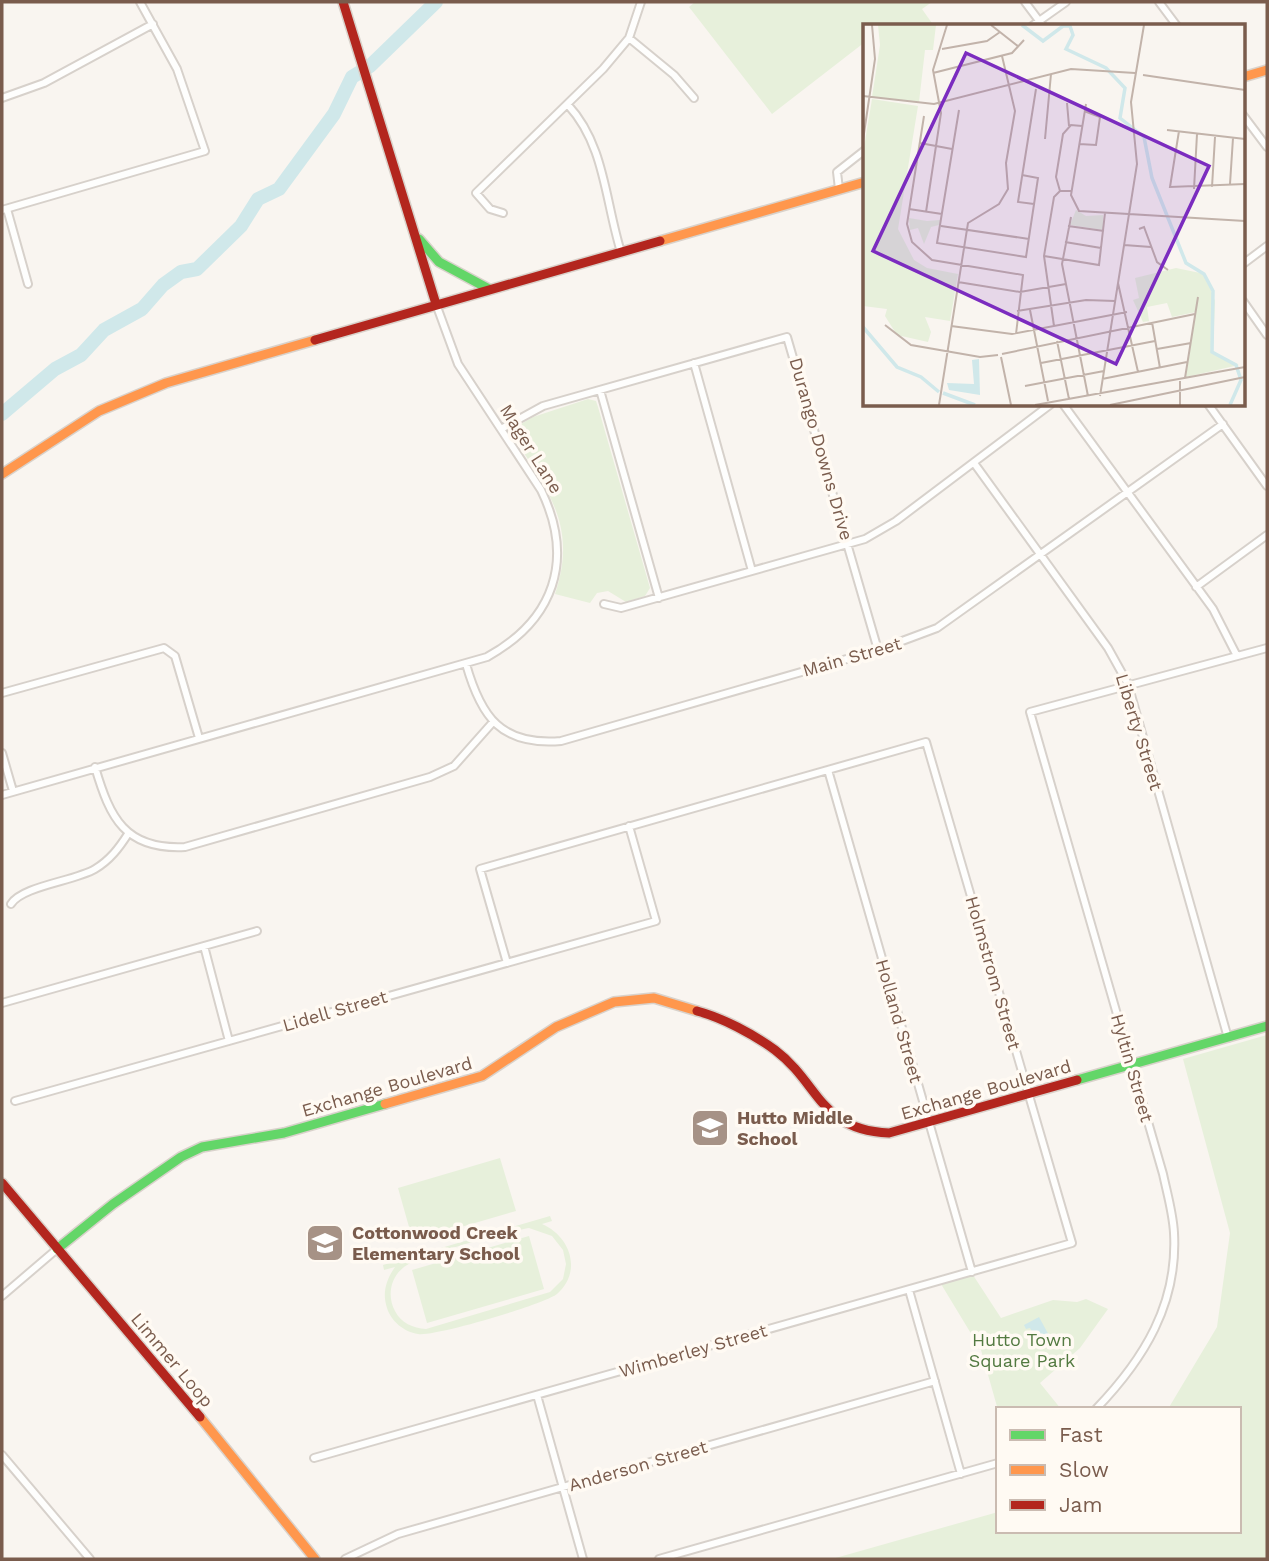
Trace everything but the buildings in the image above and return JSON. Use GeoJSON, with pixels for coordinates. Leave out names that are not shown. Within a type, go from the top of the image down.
{"type":"FeatureCollection","features":[{"type":"Feature","properties":{"kind":"street"},"geometry":{"type":"LineString","coordinates":[[28,284],[4,209],[205,151],[184,87],[139,2]]}},
{"type":"Feature","properties":{"kind":"street","name":"Mager Lane"},"geometry":{"type":"LineString","coordinates":[[2,795],[487,657],[519,636],[545,603],[556,575],[556,529],[551,510],[451,351],[343,2]]}},
{"type":"Feature","properties":{"kind":"street"},"geometry":{"type":"LineString","coordinates":[[503,213],[490,209],[477,193],[568,105],[629,38],[641,2]]}},
{"type":"Feature","properties":{"kind":"street"},"geometry":{"type":"LineString","coordinates":[[1025,2],[1041,24],[1066,2]]}},
{"type":"Feature","properties":{"kind":"street"},"geometry":{"type":"LineString","coordinates":[[1159,2],[1176,24]]}},
{"type":"Feature","properties":{"kind":"street"},"geometry":{"type":"LineString","coordinates":[[2,98],[44,83],[153,24]]}},
{"type":"Feature","properties":{"kind":"street"},"geometry":{"type":"LineString","coordinates":[[629,38],[674,75],[694,99]]}},
{"type":"Feature","properties":{"kind":"street"},"geometry":{"type":"LineString","coordinates":[[1244,77],[1267,71]]}},
{"type":"Feature","properties":{"kind":"street"},"geometry":{"type":"LineString","coordinates":[[568,105],[585,123],[594,143],[621,252]]}},
{"type":"Feature","properties":{"kind":"street"},"geometry":{"type":"LineString","coordinates":[[1244,116],[1267,147]]}},
{"type":"Feature","properties":{"kind":"street"},"geometry":{"type":"LineString","coordinates":[[839,189],[837,172],[863,152]]}},
{"type":"Feature","properties":{"kind":"street"},"geometry":{"type":"LineString","coordinates":[[2,474],[72,427],[137,394],[436,304],[863,183]]}},
{"type":"Feature","properties":{"kind":"street"},"geometry":{"type":"LineString","coordinates":[[412,229],[439,262],[490,289]]}},
{"type":"Feature","properties":{"kind":"street"},"geometry":{"type":"LineString","coordinates":[[1244,263],[1267,246]]}},
{"type":"Feature","properties":{"kind":"street"},"geometry":{"type":"LineString","coordinates":[[1244,302],[1267,335]]}},
{"type":"Feature","properties":{"kind":"street","name":"Durango Downs Drive"},"geometry":{"type":"LineString","coordinates":[[501,429],[541,407],[788,337],[878,650]]}},
{"type":"Feature","properties":{"kind":"street"},"geometry":{"type":"LineString","coordinates":[[694,363],[752,571]]}},
{"type":"Feature","properties":{"kind":"street"},"geometry":{"type":"LineString","coordinates":[[600,390],[659,598]]}},
{"type":"Feature","properties":{"kind":"street"},"geometry":{"type":"LineString","coordinates":[[604,604],[621,608],[849,544],[877,533],[1048,406]]}},
{"type":"Feature","properties":{"kind":"street"},"geometry":{"type":"LineString","coordinates":[[1064,406],[1222,621],[1237,656]]}},
{"type":"Feature","properties":{"kind":"street"},"geometry":{"type":"LineString","coordinates":[[1210,406],[1267,486]]}},
{"type":"Feature","properties":{"kind":"street","name":"Main Street"},"geometry":{"type":"LineString","coordinates":[[493,722],[509,734],[532,742],[561,741],[878,650],[937,628],[1223,424]]}},
{"type":"Feature","properties":{"kind":"street","name":"Liberty Street"},"geometry":{"type":"LineString","coordinates":[[974,463],[1108,648],[1128,684],[1228,1038]]}},
{"type":"Feature","properties":{"kind":"street"},"geometry":{"type":"LineString","coordinates":[[1196,587],[1267,535]]}},
{"type":"Feature","properties":{"kind":"street"},"geometry":{"type":"LineString","coordinates":[[2,693],[164,648],[175,656],[199,738]]}},
{"type":"Feature","properties":{"kind":"street"},"geometry":{"type":"LineString","coordinates":[[1128,684],[1267,648]]}},
{"type":"Feature","properties":{"kind":"street"},"geometry":{"type":"LineString","coordinates":[[95,767],[106,804],[128,834],[159,847],[185,847],[408,784],[454,766],[493,722],[480,706],[466,664]]}},
{"type":"Feature","properties":{"kind":"street","name":"Hyltin Street"},"geometry":{"type":"LineString","coordinates":[[1098,1407],[1126,1378],[1147,1346],[1164,1312],[1172,1275],[1174,1231],[1165,1186],[1030,712],[1128,684]]}},
{"type":"Feature","properties":{"kind":"street","name":"Holmstrom Street"},"geometry":{"type":"LineString","coordinates":[[828,770],[926,742],[1072,1243]]}},
{"type":"Feature","properties":{"kind":"street"},"geometry":{"type":"LineString","coordinates":[[2,753],[13,791]]}},
{"type":"Feature","properties":{"kind":"street"},"geometry":{"type":"LineString","coordinates":[[507,963],[480,869],[828,770]]}},
{"type":"Feature","properties":{"kind":"street","name":"Holland Street"},"geometry":{"type":"LineString","coordinates":[[828,770],[972,1272]]}},
{"type":"Feature","properties":{"kind":"street","name":"Lidell Street"},"geometry":{"type":"LineString","coordinates":[[15,1101],[656,922],[629,826]]}},
{"type":"Feature","properties":{"kind":"street"},"geometry":{"type":"LineString","coordinates":[[10,904],[21,894],[93,870],[117,850],[128,834]]}},
{"type":"Feature","properties":{"kind":"street"},"geometry":{"type":"LineString","coordinates":[[2,1003],[257,931]]}},
{"type":"Feature","properties":{"kind":"street"},"geometry":{"type":"LineString","coordinates":[[204,946],[229,1041]]}},
{"type":"Feature","properties":{"kind":"street","name":"Exchange Boulevard"},"geometry":{"type":"LineString","coordinates":[[57,1249],[113,1204],[181,1157],[202,1147],[284,1133],[482,1076],[556,1027],[614,1002],[654,999],[713,1015],[746,1031],[776,1051],[831,1113],[863,1132],[889,1133],[1267,1026]]}},
{"type":"Feature","properties":{"kind":"street","name":"Limmer Loop"},"geometry":{"type":"LineString","coordinates":[[2,1183],[267,1496],[315,1559]]}},
{"type":"Feature","properties":{"kind":"street","name":"Wimberley Street"},"geometry":{"type":"LineString","coordinates":[[314,1458],[1072,1243]]}},
{"type":"Feature","properties":{"kind":"street"},"geometry":{"type":"LineString","coordinates":[[2,1296],[57,1249]]}},
{"type":"Feature","properties":{"kind":"street"},"geometry":{"type":"LineString","coordinates":[[909,1290],[961,1474]]}},
{"type":"Feature","properties":{"kind":"street","name":"Anderson Street"},"geometry":{"type":"LineString","coordinates":[[345,1559],[398,1534],[935,1381]]}},
{"type":"Feature","properties":{"kind":"street"},"geometry":{"type":"LineString","coordinates":[[537,1395],[583,1559]]}},
{"type":"Feature","properties":{"kind":"street"},"geometry":{"type":"LineString","coordinates":[[2,1455],[90,1559]]}},
{"type":"Feature","properties":{"kind":"street"},"geometry":{"type":"LineString","coordinates":[[659,1559],[996,1463]]}},
{"type":"Feature","properties":{"kind":"street"},"geometry":{"type":"LineString","coordinates":[[689,1550],[691,1559]]}},
{"type":"Feature","properties":{"kind":"green space"},"geometry":{"type":"Polygon","coordinates":[[[695,2],[932,2],[922,9],[933,24],[863,24],[863,44],[772,114],[689,7],[695,2]]]}},
{"type":"Feature","properties":{"kind":"green space"},"geometry":{"type":"Polygon","coordinates":[[[588,399],[596,401],[598,407],[650,588],[645,596],[626,602],[608,591],[597,593],[590,603],[555,594],[563,548],[556,510],[538,474],[513,436],[514,428],[533,417],[588,399]]]}},
{"type":"Feature","properties":{"kind":"green space"},"geometry":{"type":"Polygon","coordinates":[[[1267,1035],[1267,1559],[832,1559],[996,1513],[996,1533],[1241,1533],[1241,1407],[1169,1407],[1217,1327],[1230,1233],[1183,1059],[1267,1035]]]}},
{"type":"Feature","properties":{"kind":"green space"},"geometry":{"type":"Polygon","coordinates":[[[500,1158],[516,1211],[413,1241],[398,1188],[500,1158]]]}},
{"type":"Feature","properties":{"kind":"green space"},"geometry":{"type":"Polygon","coordinates":[[[550,1216],[552,1221],[542,1224],[566,1245],[571,1265],[565,1285],[548,1299],[466,1325],[418,1334],[403,1328],[389,1313],[385,1292],[395,1267],[384,1270],[383,1265],[550,1216]],[[529,1228],[464,1244],[413,1262],[399,1271],[393,1282],[391,1299],[395,1311],[408,1324],[426,1329],[550,1292],[563,1279],[566,1264],[563,1250],[552,1236],[529,1228]]]}},
{"type":"Feature","properties":{"kind":"green space"},"geometry":{"type":"Polygon","coordinates":[[[529,1236],[544,1289],[427,1323],[412,1270],[529,1236]]]}},
{"type":"Feature","properties":{"kind":"green space","name":"Hutto Town Square Park"},"geometry":{"type":"Polygon","coordinates":[[[973,1275],[1001,1318],[1053,1300],[1077,1302],[1086,1299],[1108,1309],[1080,1348],[1040,1383],[1059,1407],[997,1407],[981,1350],[941,1284],[973,1275]]]}},
{"type":"Feature","properties":{"kind":"water"},"geometry":{"type":"Polygon","coordinates":[[[1039,1317],[1051,1339],[1039,1345],[1030,1328],[1026,1329],[1024,1325],[1039,1317]]]}},
{"type":"Feature","properties":{"kind":"waterway"},"geometry":{"type":"LineString","coordinates":[[2,414],[55,369],[81,355],[104,330],[142,309],[163,285],[181,272],[197,269],[241,226],[258,199],[279,189],[334,114],[352,77],[370,66],[436,2]]}},
{"type":"Feature","properties":{"kind":"traffic: fast"},"geometry":{"type":"LineString","coordinates":[[419,239],[439,262],[489,289]]}},
{"type":"Feature","properties":{"kind":"traffic: fast"},"geometry":{"type":"LineString","coordinates":[[1077,1080],[1267,1026]]}},
{"type":"Feature","properties":{"kind":"traffic: fast"},"geometry":{"type":"LineString","coordinates":[[57,1249],[113,1204],[181,1157],[202,1147],[284,1133],[385,1104]]}},
{"type":"Feature","properties":{"kind":"traffic: slow"},"geometry":{"type":"LineString","coordinates":[[1244,77],[1267,70]]}},
{"type":"Feature","properties":{"kind":"traffic: slow"},"geometry":{"type":"LineString","coordinates":[[660,241],[863,183]]}},
{"type":"Feature","properties":{"kind":"traffic: slow"},"geometry":{"type":"LineString","coordinates":[[2,474],[99,411],[166,383],[315,340]]}},
{"type":"Feature","properties":{"kind":"traffic: slow"},"geometry":{"type":"LineString","coordinates":[[385,1104],[482,1076],[556,1027],[614,1002],[654,998],[697,1011]]}},
{"type":"Feature","properties":{"kind":"traffic: slow"},"geometry":{"type":"LineString","coordinates":[[200,1417],[315,1559]]}},
{"type":"Feature","properties":{"kind":"traffic: jam"},"geometry":{"type":"LineString","coordinates":[[343,2],[436,304]]}},
{"type":"Feature","properties":{"kind":"traffic: jam"},"geometry":{"type":"LineString","coordinates":[[315,340],[660,241]]}},
{"type":"Feature","properties":{"kind":"traffic: jam"},"geometry":{"type":"LineString","coordinates":[[697,1011],[737,1027],[775,1050],[790,1063],[834,1114],[848,1124],[866,1130],[889,1133],[1077,1080]]}},
{"type":"Feature","properties":{"kind":"traffic: jam"},"geometry":{"type":"LineString","coordinates":[[2,1183],[200,1417]]}},
{"type":"Feature","properties":{"kind":"place","name":"Hutto Middle School"},"geometry":{"type":"Point","coordinates":[710,1128]}},
{"type":"Feature","properties":{"kind":"place","name":"Cottonwood Creek Elementary School"},"geometry":{"type":"Point","coordinates":[325,1243]}}]}
